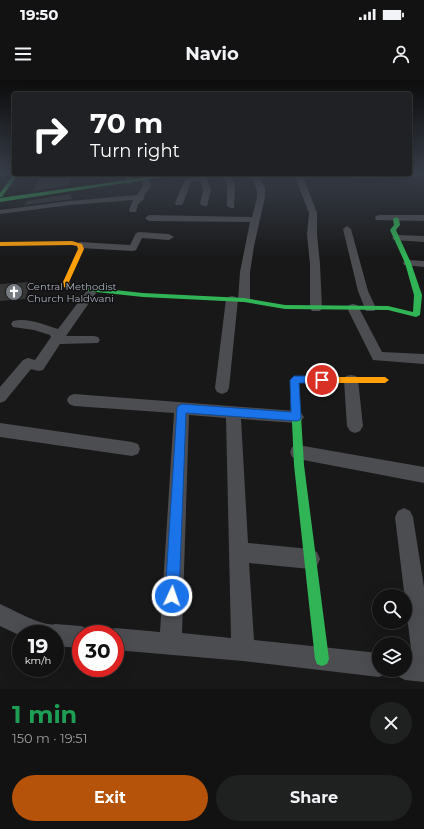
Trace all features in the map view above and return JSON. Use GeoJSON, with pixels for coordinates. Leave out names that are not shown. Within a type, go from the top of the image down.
{"type":"FeatureCollection","features":[{"type":"Feature","properties":{"kind":"main road"},"geometry":{"type":"LineString","coordinates":[[0,244],[72,243],[80,245],[81,249],[66,282],[66,286],[143,295],[238,300],[285,307],[388,308],[416,315],[418,295],[408,263],[393,230],[398,225],[396,219]]}},
{"type":"Feature","properties":{"kind":"main road"},"geometry":{"type":"LineString","coordinates":[[322,659],[299,465],[294,380],[385,380]]}},
{"type":"Feature","properties":{"kind":"street"},"geometry":{"type":"LineString","coordinates":[[0,212],[88,201]]}},
{"type":"Feature","properties":{"kind":"street"},"geometry":{"type":"LineString","coordinates":[[133,210],[136,201]]}},
{"type":"Feature","properties":{"kind":"street"},"geometry":{"type":"LineString","coordinates":[[230,201],[230,206]]}},
{"type":"Feature","properties":{"kind":"street"},"geometry":{"type":"LineString","coordinates":[[222,388],[238,300],[260,201]]}},
{"type":"Feature","properties":{"kind":"street"},"geometry":{"type":"LineString","coordinates":[[309,201],[313,213],[312,234],[315,264],[316,308]]}},
{"type":"Feature","properties":{"kind":"street"},"geometry":{"type":"LineString","coordinates":[[149,218],[256,220]]}},
{"type":"Feature","properties":{"kind":"street"},"geometry":{"type":"LineString","coordinates":[[379,218],[424,218]]}},
{"type":"Feature","properties":{"kind":"street"},"geometry":{"type":"LineString","coordinates":[[347,229],[363,291],[370,308]]}},
{"type":"Feature","properties":{"kind":"street"},"geometry":{"type":"LineString","coordinates":[[80,245],[133,248],[139,236],[169,237]]}},
{"type":"Feature","properties":{"kind":"street"},"geometry":{"type":"LineString","coordinates":[[397,238],[424,239]]}},
{"type":"Feature","properties":{"kind":"street"},"geometry":{"type":"LineString","coordinates":[[408,263],[424,264]]}},
{"type":"Feature","properties":{"kind":"street"},"geometry":{"type":"LineString","coordinates":[[0,397],[28,363],[38,366],[93,290]]}},
{"type":"Feature","properties":{"kind":"street"},"geometry":{"type":"LineString","coordinates":[[353,308],[378,357],[424,358]]}},
{"type":"Feature","properties":{"kind":"street"},"geometry":{"type":"LineString","coordinates":[[17,324],[35,326],[55,332],[57,339]]}},
{"type":"Feature","properties":{"kind":"street"},"geometry":{"type":"LineString","coordinates":[[57,339],[94,340]]}},
{"type":"Feature","properties":{"kind":"street"},"geometry":{"type":"LineString","coordinates":[[350,380],[355,426]]}},
{"type":"Feature","properties":{"kind":"street"},"geometry":{"type":"LineString","coordinates":[[74,400],[296,417]]}},
{"type":"Feature","properties":{"kind":"street"},"geometry":{"type":"LineString","coordinates":[[170,643],[182,408]]}},
{"type":"Feature","properties":{"kind":"street"},"geometry":{"type":"LineString","coordinates":[[234,412],[238,552],[244,650]]}},
{"type":"Feature","properties":{"kind":"street"},"geometry":{"type":"LineString","coordinates":[[0,430],[132,449]]}},
{"type":"Feature","properties":{"kind":"street"},"geometry":{"type":"LineString","coordinates":[[298,452],[424,475]]}},
{"type":"Feature","properties":{"kind":"street"},"geometry":{"type":"LineString","coordinates":[[404,518],[424,662]]}},
{"type":"Feature","properties":{"kind":"street"},"geometry":{"type":"LineString","coordinates":[[238,552],[310,559]]}},
{"type":"Feature","properties":{"kind":"street"},"geometry":{"type":"LineString","coordinates":[[0,615],[22,625]]}},
{"type":"Feature","properties":{"kind":"street"},"geometry":{"type":"LineString","coordinates":[[124,640],[244,650],[372,664]]}},
{"type":"Feature","properties":{"kind":"street"},"geometry":{"type":"LineString","coordinates":[[412,669],[424,670]]}},
{"type":"Feature","properties":{"kind":"building"},"geometry":{"type":"Polygon","coordinates":[[[27,201],[53,201],[24,205],[27,201]]]}},
{"type":"Feature","properties":{"kind":"building","name":"Central Methodist Church Haldwani"},"geometry":{"type":"Polygon","coordinates":[[[31,282],[25,299],[0,301],[0,284],[31,282]]]}},
{"type":"Feature","properties":{"kind":"traffic: fast"},"geometry":{"type":"LineString","coordinates":[[68,287],[143,295],[244,300],[285,307],[388,308],[416,315],[418,295],[408,263],[393,230],[397,225],[396,219]]}},
{"type":"Feature","properties":{"kind":"traffic: fast"},"geometry":{"type":"LineString","coordinates":[[322,659],[299,465],[294,380],[323,380]]}},
{"type":"Feature","properties":{"kind":"traffic: slow"},"geometry":{"type":"LineString","coordinates":[[0,244],[72,243],[80,245],[81,249],[66,282],[66,286],[68,287]]}},
{"type":"Feature","properties":{"kind":"traffic: slow"},"geometry":{"type":"LineString","coordinates":[[323,380],[385,380]]}},
{"type":"Feature","properties":{"kind":"place","name":"Central Methodist Church Haldwani"},"geometry":{"type":"Point","coordinates":[14,292]}},
{"type":"Feature","properties":{"kind":"route"},"geometry":{"type":"LineString","coordinates":[[172,596],[182,408],[296,417],[294,380],[322,380]]}}]}
